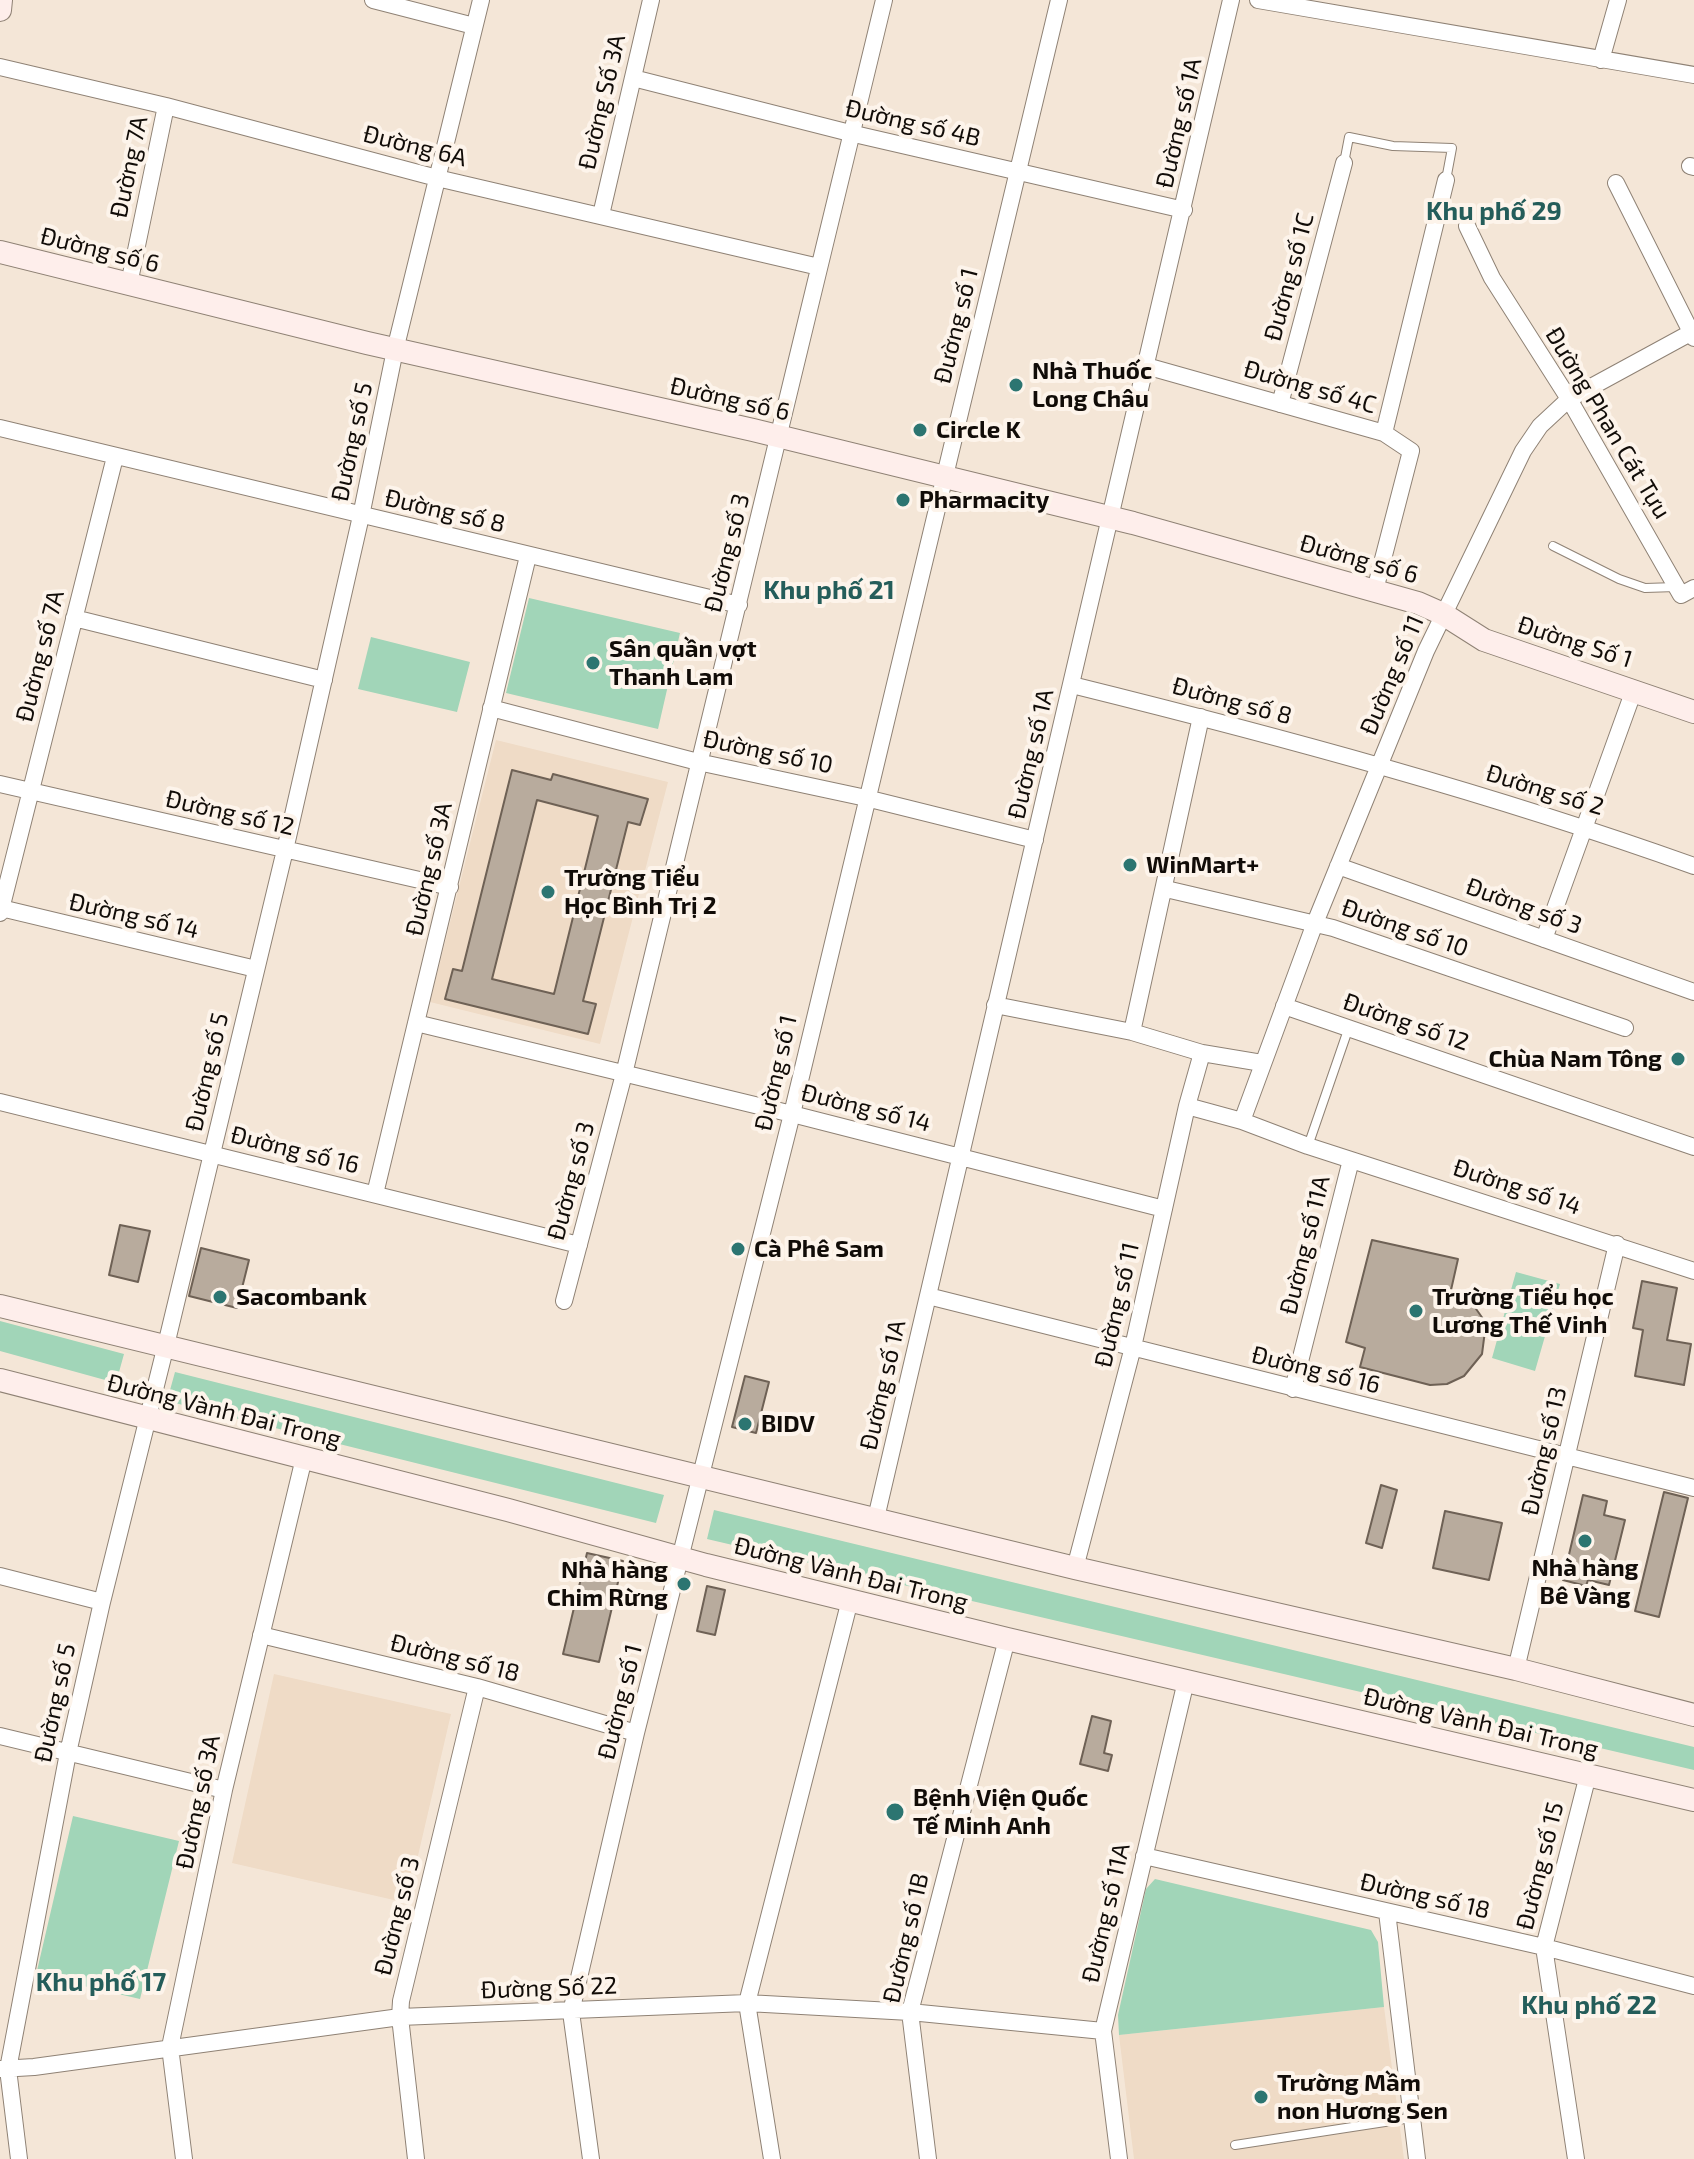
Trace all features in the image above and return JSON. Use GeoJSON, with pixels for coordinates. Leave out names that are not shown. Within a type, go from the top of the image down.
{"type":"FeatureCollection","features":[{"type":"Feature","properties":{"kind":"street"},"geometry":{"type":"LineString","coordinates":[[0,10],[1,0]]}},
{"type":"Feature","properties":{"kind":"street"},"geometry":{"type":"LineString","coordinates":[[373,0],[474,26]]}},
{"type":"Feature","properties":{"kind":"street","name":"Đường số 5"},"geometry":{"type":"LineString","coordinates":[[19,2159],[4,2069],[68,1753],[285,850],[361,516],[395,350],[481,0]]}},
{"type":"Feature","properties":{"kind":"street","name":"Đường Số 3A"},"geometry":{"type":"LineString","coordinates":[[601,215],[651,0]]}},
{"type":"Feature","properties":{"kind":"street","name":"Đường số 3"},"geometry":{"type":"LineString","coordinates":[[564,1301],[624,1074],[884,0]]}},
{"type":"Feature","properties":{"kind":"street","name":"Đường số 1"},"geometry":{"type":"LineString","coordinates":[[591,2159],[571,2012],[636,1733],[792,1114],[1059,0]]}},
{"type":"Feature","properties":{"kind":"street","name":"Đường số 1A"},"geometry":{"type":"LineString","coordinates":[[876,1518],[1231,0]]}},
{"type":"Feature","properties":{"kind":"street"},"geometry":{"type":"LineString","coordinates":[[1258,0],[1694,75]]}},
{"type":"Feature","properties":{"kind":"street"},"geometry":{"type":"LineString","coordinates":[[1601,60],[1618,0]]}},
{"type":"Feature","properties":{"kind":"street","name":"Đường 6A"},"geometry":{"type":"LineString","coordinates":[[0,67],[166,106],[437,178],[819,267]]}},
{"type":"Feature","properties":{"kind":"street","name":"Đường số 4B"},"geometry":{"type":"LineString","coordinates":[[633,78],[850,133],[1184,210]]}},
{"type":"Feature","properties":{"kind":"street","name":"Đường 7A"},"geometry":{"type":"LineString","coordinates":[[129,284],[166,106]]}},
{"type":"Feature","properties":{"kind":"street","name":"Đường số 1C"},"geometry":{"type":"LineString","coordinates":[[1280,404],[1344,163]]}},
{"type":"Feature","properties":{"kind":"street"},"geometry":{"type":"LineString","coordinates":[[1384,433],[1446,180]]}},
{"type":"Feature","properties":{"kind":"street"},"geometry":{"type":"LineString","coordinates":[[1616,183],[1693,334]]}},
{"type":"Feature","properties":{"kind":"street","name":"Đường Phan Cát Tựu"},"geometry":{"type":"LineString","coordinates":[[1467,226],[1492,278],[1684,590]]}},
{"type":"Feature","properties":{"kind":"street","name":"Đường số 6"},"geometry":{"type":"LineString","coordinates":[[0,252],[395,350],[779,437],[1111,518],[1375,590],[1443,614]]}},
{"type":"Feature","properties":{"kind":"street","name":"Đường số 11"},"geometry":{"type":"LineString","coordinates":[[1242,1121],[1315,923],[1443,614],[1523,451],[1540,426],[1569,399],[1693,334]]}},
{"type":"Feature","properties":{"kind":"street","name":"Đường số 4C"},"geometry":{"type":"LineString","coordinates":[[1146,366],[1384,433],[1411,451],[1375,590]]}},
{"type":"Feature","properties":{"kind":"street","name":"Đường số 8"},"geometry":{"type":"LineString","coordinates":[[0,428],[739,605]]}},
{"type":"Feature","properties":{"kind":"street","name":"Đường số 7A"},"geometry":{"type":"LineString","coordinates":[[0,911],[115,457]]}},
{"type":"Feature","properties":{"kind":"street","name":"Đường số 3A"},"geometry":{"type":"LineString","coordinates":[[375,1194],[528,556]]}},
{"type":"Feature","properties":{"kind":"street","name":"Đường Số 1"},"geometry":{"type":"LineString","coordinates":[[1443,614],[1484,640],[1694,712]]}},
{"type":"Feature","properties":{"kind":"street"},"geometry":{"type":"LineString","coordinates":[[74,618],[324,680]]}},
{"type":"Feature","properties":{"kind":"street","name":"Đường số 8"},"geometry":{"type":"LineString","coordinates":[[1072,685],[1380,765]]}},
{"type":"Feature","properties":{"kind":"street"},"geometry":{"type":"LineString","coordinates":[[1544,939],[1634,690]]}},
{"type":"Feature","properties":{"kind":"street","name":"Đường số 10"},"geometry":{"type":"LineString","coordinates":[[491,708],[698,762],[866,798],[1035,840]]}},
{"type":"Feature","properties":{"kind":"street"},"geometry":{"type":"LineString","coordinates":[[1132,1032],[1166,889],[1201,717]]}},
{"type":"Feature","properties":{"kind":"street","name":"Đường số 2"},"geometry":{"type":"LineString","coordinates":[[1380,765],[1584,827],[1694,866]]}},
{"type":"Feature","properties":{"kind":"street","name":"Đường số 12"},"geometry":{"type":"LineString","coordinates":[[0,784],[450,887]]}},
{"type":"Feature","properties":{"kind":"street","name":"Đường số 3"},"geometry":{"type":"LineString","coordinates":[[1338,866],[1694,992]]}},
{"type":"Feature","properties":{"kind":"street","name":"Đường số 10"},"geometry":{"type":"LineString","coordinates":[[1166,889],[1315,923],[1625,1028]]}},
{"type":"Feature","properties":{"kind":"street","name":"Đường số 14"},"geometry":{"type":"LineString","coordinates":[[0,911],[256,969]]}},
{"type":"Feature","properties":{"kind":"street"},"geometry":{"type":"LineString","coordinates":[[995,1005],[1132,1032],[1202,1053],[1262,1063]]}},
{"type":"Feature","properties":{"kind":"street","name":"Đường số 12"},"geometry":{"type":"LineString","coordinates":[[1284,1006],[1694,1147]]}},
{"type":"Feature","properties":{"kind":"street","name":"Đường số 14"},"geometry":{"type":"LineString","coordinates":[[416,1023],[792,1114],[1164,1209]]}},
{"type":"Feature","properties":{"kind":"street","name":"Đường số 11"},"geometry":{"type":"LineString","coordinates":[[1075,1568],[1133,1347],[1187,1106],[1202,1053]]}},
{"type":"Feature","properties":{"kind":"street","name":"Đường số 16"},"geometry":{"type":"LineString","coordinates":[[0,1102],[579,1245]]}},
{"type":"Feature","properties":{"kind":"street","name":"Đường số 14"},"geometry":{"type":"LineString","coordinates":[[1187,1106],[1242,1121],[1308,1146],[1694,1271]]}},
{"type":"Feature","properties":{"kind":"street","name":"Đường số 11A"},"geometry":{"type":"LineString","coordinates":[[1293,1389],[1351,1160]]}},
{"type":"Feature","properties":{"kind":"street","name":"Đường số 13"},"geometry":{"type":"LineString","coordinates":[[1516,1669],[1617,1244]]}},
{"type":"Feature","properties":{"kind":"street","name":"Đường số 16"},"geometry":{"type":"LineString","coordinates":[[928,1296],[1694,1488]]}},
{"type":"Feature","properties":{"kind":"street","name":"Đường Vành Đai Trong"},"geometry":{"type":"LineString","coordinates":[[0,1306],[1075,1568],[1516,1669],[1694,1715]]}},
{"type":"Feature","properties":{"kind":"street","name":"Đường Vành Đai Trong"},"geometry":{"type":"LineString","coordinates":[[0,1380],[508,1510],[682,1558],[1007,1639],[1694,1800]]}},
{"type":"Feature","properties":{"kind":"street","name":"Đường số 3A"},"geometry":{"type":"LineString","coordinates":[[184,2159],[170,2047],[224,1790],[304,1458]]}},
{"type":"Feature","properties":{"kind":"street"},"geometry":{"type":"LineString","coordinates":[[0,1576],[102,1602]]}},
{"type":"Feature","properties":{"kind":"street"},"geometry":{"type":"LineString","coordinates":[[772,2159],[747,2003],[850,1600]]}},
{"type":"Feature","properties":{"kind":"street","name":"Đường số 18"},"geometry":{"type":"LineString","coordinates":[[261,1635],[477,1687],[636,1733]]}},
{"type":"Feature","properties":{"kind":"street","name":"Đường số 1B"},"geometry":{"type":"LineString","coordinates":[[928,2159],[910,2012],[1007,1639]]}},
{"type":"Feature","properties":{"kind":"street","name":"Đường số 11A"},"geometry":{"type":"LineString","coordinates":[[1119,2159],[1103,2031],[1186,1681]]}},
{"type":"Feature","properties":{"kind":"street","name":"Đường số 3"},"geometry":{"type":"LineString","coordinates":[[416,2159],[400,2017],[401,2001],[477,1687]]}},
{"type":"Feature","properties":{"kind":"street"},"geometry":{"type":"LineString","coordinates":[[0,1736],[224,1790]]}},
{"type":"Feature","properties":{"kind":"street","name":"Đường số 15"},"geometry":{"type":"LineString","coordinates":[[1576,2159],[1544,1947],[1588,1775]]}},
{"type":"Feature","properties":{"kind":"street","name":"Đường số 18"},"geometry":{"type":"LineString","coordinates":[[1144,1856],[1544,1947],[1694,1986]]}},
{"type":"Feature","properties":{"kind":"street"},"geometry":{"type":"LineString","coordinates":[[1387,1912],[1417,2159]]}},
{"type":"Feature","properties":{"kind":"street","name":"Đường Số 22"},"geometry":{"type":"LineString","coordinates":[[4,2069],[400,2017],[747,2003],[910,2012],[1103,2031]]}},
{"type":"Feature","properties":{"kind":"lane"},"geometry":{"type":"LineString","coordinates":[[1344,163],[1349,137],[1393,146],[1452,148],[1446,180]]}},
{"type":"Feature","properties":{"kind":"lane"},"geometry":{"type":"LineString","coordinates":[[1553,546],[1619,579],[1645,588],[1684,590]]}},
{"type":"Feature","properties":{"kind":"lane"},"geometry":{"type":"LineString","coordinates":[[1308,1146],[1349,1027]]}},
{"type":"Feature","properties":{"kind":"lane"},"geometry":{"type":"LineString","coordinates":[[1235,2145],[1412,2118]]}},
{"type":"Feature","properties":{"kind":"shaded area","name":"Trường Tiểu Học Bình Trị 2"},"geometry":{"type":"Polygon","coordinates":[[[496,740],[668,782],[600,1044],[430,1002],[496,740]]]}},
{"type":"Feature","properties":{"kind":"shaded area"},"geometry":{"type":"Polygon","coordinates":[[[274,1674],[451,1714],[407,1903],[232,1863],[274,1674]]]}},
{"type":"Feature","properties":{"kind":"shaded area","name":"Trường Mầm non Hương Sen"},"geometry":{"type":"Polygon","coordinates":[[[1384,2007],[1404,2159],[1134,2159],[1119,2035],[1384,2007]]]}},
{"type":"Feature","properties":{"kind":"green space","name":"Sân quần vợt Thanh Lam"},"geometry":{"type":"Polygon","coordinates":[[[529,598],[680,633],[658,729],[506,693],[529,598]]]}},
{"type":"Feature","properties":{"kind":"green space"},"geometry":{"type":"Polygon","coordinates":[[[371,637],[470,662],[457,712],[358,689],[371,637]]]}},
{"type":"Feature","properties":{"kind":"green space"},"geometry":{"type":"Polygon","coordinates":[[[1516,1272],[1560,1284],[1535,1371],[1492,1358],[1516,1272]]]}},
{"type":"Feature","properties":{"kind":"green space"},"geometry":{"type":"Polygon","coordinates":[[[0,1321],[124,1354],[116,1383],[0,1351],[0,1321]]]}},
{"type":"Feature","properties":{"kind":"green space"},"geometry":{"type":"Polygon","coordinates":[[[175,1372],[664,1495],[656,1523],[167,1401],[175,1372]]]}},
{"type":"Feature","properties":{"kind":"green space"},"geometry":{"type":"Polygon","coordinates":[[[714,1510],[1694,1747],[1694,1770],[707,1539],[714,1510]]]}},
{"type":"Feature","properties":{"kind":"green space"},"geometry":{"type":"Polygon","coordinates":[[[73,1816],[179,1841],[140,1999],[36,1975],[73,1816]]]}},
{"type":"Feature","properties":{"kind":"green space"},"geometry":{"type":"Polygon","coordinates":[[[1155,1879],[1371,1930],[1378,1942],[1384,2007],[1119,2035],[1118,2015],[1146,1889],[1155,1879]]]}},
{"type":"Feature","properties":{"kind":"building"},"geometry":{"type":"Polygon","coordinates":[[[512,770],[551,780],[553,774],[648,799],[640,825],[628,822],[583,1001],[596,1004],[588,1034],[445,999],[453,969],[462,971],[512,770]],[[537,800],[492,979],[554,994],[598,816],[537,800]]]}},
{"type":"Feature","properties":{"kind":"building"},"geometry":{"type":"Polygon","coordinates":[[[120,1225],[150,1231],[138,1282],[109,1275],[120,1225]]]}},
{"type":"Feature","properties":{"kind":"building","name":"Trường Tiểu học Lương Thế Vinh"},"geometry":{"type":"Polygon","coordinates":[[[1372,1240],[1458,1259],[1451,1290],[1469,1299],[1486,1323],[1482,1354],[1464,1376],[1447,1384],[1430,1385],[1360,1367],[1365,1348],[1346,1342],[1372,1240]]]}},
{"type":"Feature","properties":{"kind":"building"},"geometry":{"type":"Polygon","coordinates":[[[201,1248],[249,1260],[237,1308],[189,1296],[201,1248]]]}},
{"type":"Feature","properties":{"kind":"building"},"geometry":{"type":"Polygon","coordinates":[[[1642,1281],[1677,1288],[1667,1340],[1691,1344],[1684,1385],[1635,1376],[1643,1330],[1633,1328],[1642,1281]]]}},
{"type":"Feature","properties":{"kind":"building"},"geometry":{"type":"Polygon","coordinates":[[[745,1376],[769,1382],[756,1433],[732,1427],[745,1376]]]}},
{"type":"Feature","properties":{"kind":"building"},"geometry":{"type":"Polygon","coordinates":[[[1381,1485],[1397,1490],[1382,1548],[1366,1543],[1381,1485]]]}},
{"type":"Feature","properties":{"kind":"building"},"geometry":{"type":"Polygon","coordinates":[[[1664,1492],[1688,1498],[1659,1617],[1635,1611],[1664,1492]]]}},
{"type":"Feature","properties":{"kind":"building"},"geometry":{"type":"Polygon","coordinates":[[[1583,1495],[1607,1501],[1604,1515],[1625,1520],[1609,1585],[1588,1580],[1586,1586],[1563,1580],[1583,1495]]]}},
{"type":"Feature","properties":{"kind":"building"},"geometry":{"type":"Polygon","coordinates":[[[1445,1511],[1502,1523],[1489,1580],[1433,1568],[1445,1511]]]}},
{"type":"Feature","properties":{"kind":"building"},"geometry":{"type":"Polygon","coordinates":[[[587,1553],[623,1561],[599,1662],[563,1654],[587,1553]]]}},
{"type":"Feature","properties":{"kind":"building"},"geometry":{"type":"Polygon","coordinates":[[[707,1586],[725,1590],[715,1635],[697,1631],[707,1586]]]}},
{"type":"Feature","properties":{"kind":"building"},"geometry":{"type":"Polygon","coordinates":[[[1092,1716],[1111,1721],[1104,1753],[1112,1755],[1108,1771],[1080,1764],[1092,1716]]]}},
{"type":"Feature","properties":{"kind":"place","name":"Nhà Thuốc Long Châu"},"geometry":{"type":"Point","coordinates":[1016,385]}},
{"type":"Feature","properties":{"kind":"place","name":"Circle K"},"geometry":{"type":"Point","coordinates":[920,430]}},
{"type":"Feature","properties":{"kind":"place","name":"Pharmacity"},"geometry":{"type":"Point","coordinates":[903,500]}},
{"type":"Feature","properties":{"kind":"place","name":"Sân quần vợt Thanh Lam"},"geometry":{"type":"Point","coordinates":[593,663]}},
{"type":"Feature","properties":{"kind":"place","name":"WinMart+"},"geometry":{"type":"Point","coordinates":[1130,865]}},
{"type":"Feature","properties":{"kind":"place","name":"Trường Tiểu Học Bình Trị 2"},"geometry":{"type":"Point","coordinates":[548,892]}},
{"type":"Feature","properties":{"kind":"place","name":"Chùa Nam Tông"},"geometry":{"type":"Point","coordinates":[1678,1059]}},
{"type":"Feature","properties":{"kind":"place","name":"Cà Phê Sam"},"geometry":{"type":"Point","coordinates":[738,1249]}},
{"type":"Feature","properties":{"kind":"place","name":"Sacombank"},"geometry":{"type":"Point","coordinates":[220,1297]}},
{"type":"Feature","properties":{"kind":"place","name":"Trường Tiểu học Lương Thế Vinh"},"geometry":{"type":"Point","coordinates":[1416,1311]}},
{"type":"Feature","properties":{"kind":"place","name":"BIDV"},"geometry":{"type":"Point","coordinates":[745,1424]}},
{"type":"Feature","properties":{"kind":"place","name":"Nhà hàng Bê Vàng"},"geometry":{"type":"Point","coordinates":[1585,1541]}},
{"type":"Feature","properties":{"kind":"place","name":"Nhà hàng Chim Rừng"},"geometry":{"type":"Point","coordinates":[684,1584]}},
{"type":"Feature","properties":{"kind":"place","name":"Bệnh Viện Quốc Tế Minh Anh"},"geometry":{"type":"Point","coordinates":[895,1812]}},
{"type":"Feature","properties":{"kind":"place","name":"Trường Mầm non Hương Sen"},"geometry":{"type":"Point","coordinates":[1261,2097]}},
{"type":"Feature","properties":{"kind":"district","name":"Khu phố 29"},"geometry":{"type":"Point","coordinates":[1494,211]}},
{"type":"Feature","properties":{"kind":"district","name":"Khu phố 21"},"geometry":{"type":"Point","coordinates":[829,590]}},
{"type":"Feature","properties":{"kind":"district","name":"Khu phố 17"},"geometry":{"type":"Point","coordinates":[101,1982]}},
{"type":"Feature","properties":{"kind":"district","name":"Khu phố 22"},"geometry":{"type":"Point","coordinates":[1589,2005]}}]}
